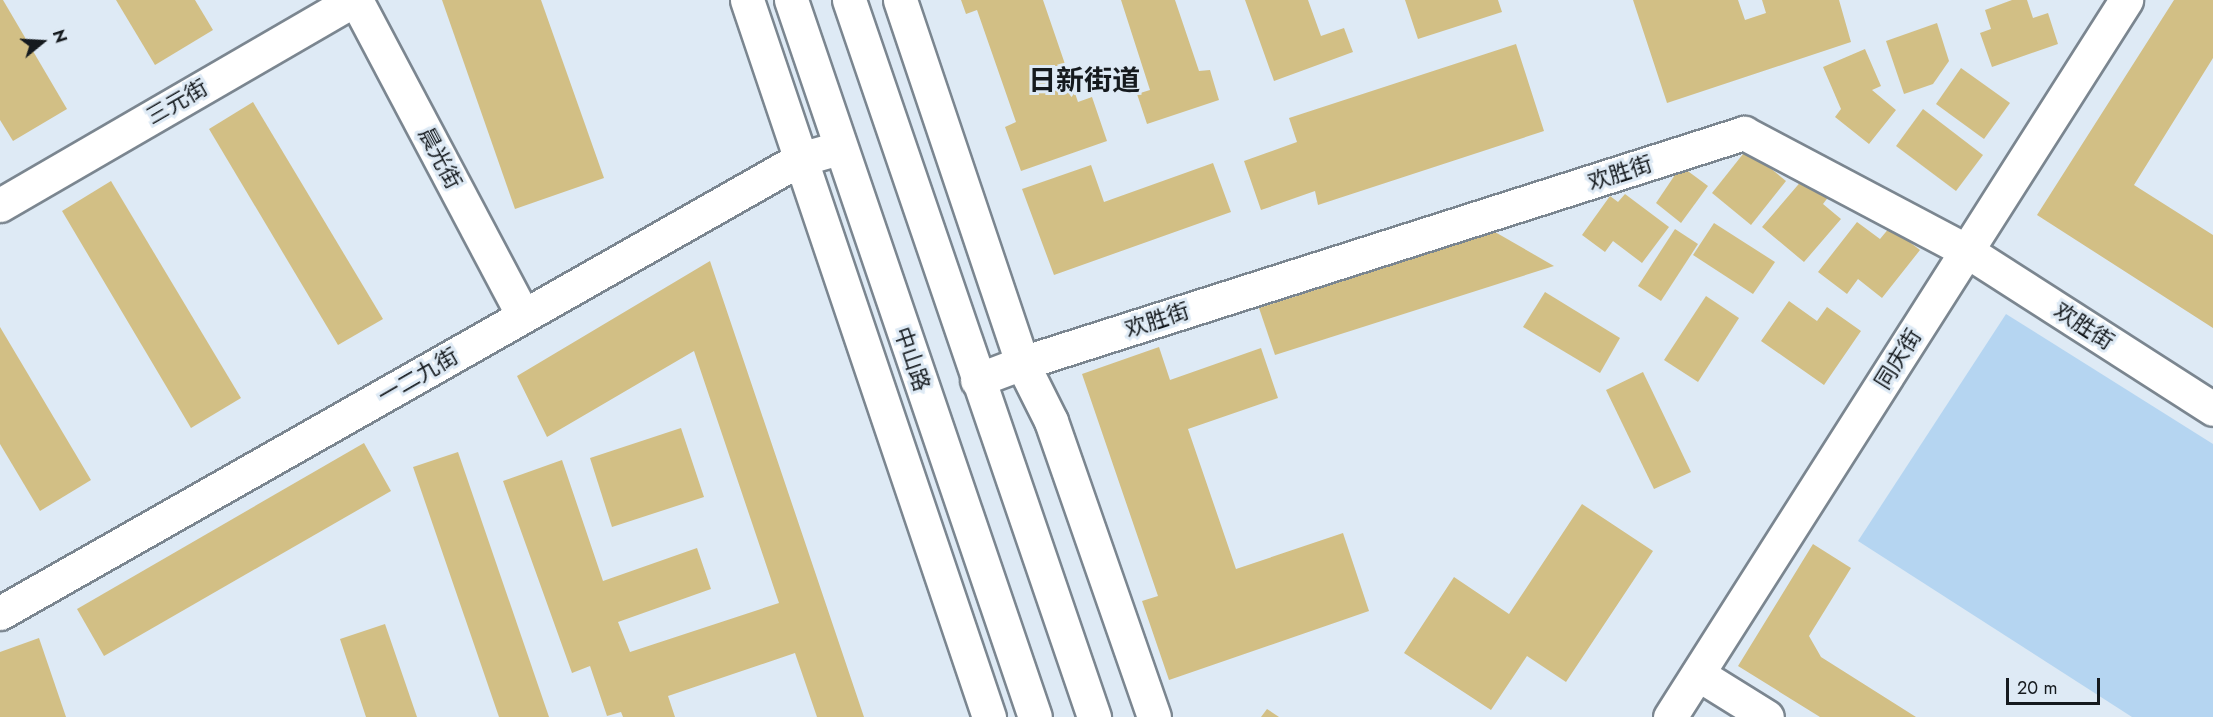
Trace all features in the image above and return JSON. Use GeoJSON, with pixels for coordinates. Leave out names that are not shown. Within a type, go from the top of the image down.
{"type":"FeatureCollection","features":[{"type":"Feature","properties":{"kind":"street","name":"三元街"},"geometry":{"type":"LineString","coordinates":[[0,205],[355,0]]}},
{"type":"Feature","properties":{"kind":"street","name":"晨光街"},"geometry":{"type":"LineString","coordinates":[[355,0],[523,316]]}},
{"type":"Feature","properties":{"kind":"street"},"geometry":{"type":"LineString","coordinates":[[747,0],[989,717]]}},
{"type":"Feature","properties":{"kind":"street","name":"中山路"},"geometry":{"type":"LineString","coordinates":[[791,0],[839,148],[1035,717]]}},
{"type":"Feature","properties":{"kind":"street"},"geometry":{"type":"LineString","coordinates":[[849,0],[1094,717]]}},
{"type":"Feature","properties":{"kind":"street"},"geometry":{"type":"LineString","coordinates":[[900,0],[1022,363],[1051,421],[1154,717]]}},
{"type":"Feature","properties":{"kind":"street","name":"同庆街"},"geometry":{"type":"LineString","coordinates":[[1670,717],[2126,0]]}},
{"type":"Feature","properties":{"kind":"street","name":"欢胜街"},"geometry":{"type":"LineString","coordinates":[[977,380],[1022,363],[1744,133],[1967,251],[2213,409]]}},
{"type":"Feature","properties":{"kind":"street","name":"一二九街"},"geometry":{"type":"LineString","coordinates":[[0,613],[800,159],[839,148]]}},
{"type":"Feature","properties":{"kind":"street"},"geometry":{"type":"LineString","coordinates":[[1698,674],[1767,717]]}},
{"type":"Feature","properties":{"kind":"shaded area"},"geometry":{"type":"Polygon","coordinates":[[[2006,314],[2213,444],[2213,717],[2132,717],[1858,541],[2006,314]]]}},
{"type":"Feature","properties":{"kind":"building"},"geometry":{"type":"Polygon","coordinates":[[[0,0],[3,0],[67,109],[13,141],[0,120],[0,0]]]}},
{"type":"Feature","properties":{"kind":"building"},"geometry":{"type":"Polygon","coordinates":[[[116,0],[195,0],[213,30],[155,65],[116,0]]]}},
{"type":"Feature","properties":{"kind":"building"},"geometry":{"type":"Polygon","coordinates":[[[442,0],[541,0],[604,178],[515,209],[442,0]]]}},
{"type":"Feature","properties":{"kind":"building"},"geometry":{"type":"Polygon","coordinates":[[[961,0],[1043,0],[1078,102],[1092,97],[1107,141],[1021,171],[1005,127],[1016,122],[977,10],[966,14],[961,0]]]}},
{"type":"Feature","properties":{"kind":"building"},"geometry":{"type":"Polygon","coordinates":[[[1121,0],[1175,0],[1199,71],[1210,70],[1219,100],[1147,124],[1137,94],[1150,90],[1121,0]]]}},
{"type":"Feature","properties":{"kind":"building"},"geometry":{"type":"Polygon","coordinates":[[[1245,0],[1308,0],[1321,36],[1344,28],[1353,52],[1274,81],[1245,0]]]}},
{"type":"Feature","properties":{"kind":"building"},"geometry":{"type":"Polygon","coordinates":[[[1405,0],[1498,0],[1502,12],[1418,39],[1405,0]]]}},
{"type":"Feature","properties":{"kind":"building"},"geometry":{"type":"Polygon","coordinates":[[[1633,0],[1738,0],[1745,20],[1766,13],[1762,0],[1839,0],[1851,42],[1667,103],[1633,0]]]}},
{"type":"Feature","properties":{"kind":"building"},"geometry":{"type":"Polygon","coordinates":[[[2012,0],[2027,0],[2033,18],[2048,13],[2058,44],[1992,67],[1980,33],[1991,29],[1985,10],[2012,0]]]}},
{"type":"Feature","properties":{"kind":"building"},"geometry":{"type":"Polygon","coordinates":[[[2174,0],[2213,0],[2213,58],[2134,185],[2213,235],[2213,328],[2037,215],[2174,0]]]}},
{"type":"Feature","properties":{"kind":"building"},"geometry":{"type":"Polygon","coordinates":[[[1937,23],[1949,61],[1933,84],[1904,94],[1886,41],[1937,23]]]}},
{"type":"Feature","properties":{"kind":"building"},"geometry":{"type":"Polygon","coordinates":[[[1516,44],[1544,131],[1318,205],[1315,191],[1261,210],[1244,161],[1297,142],[1289,118],[1516,44]]]}},
{"type":"Feature","properties":{"kind":"building"},"geometry":{"type":"Polygon","coordinates":[[[1865,49],[1881,86],[1872,90],[1896,110],[1869,144],[1835,117],[1841,109],[1823,67],[1865,49]]]}},
{"type":"Feature","properties":{"kind":"building"},"geometry":{"type":"Polygon","coordinates":[[[1961,68],[2010,103],[1984,139],[1936,104],[1961,68]]]}},
{"type":"Feature","properties":{"kind":"building"},"geometry":{"type":"Polygon","coordinates":[[[253,102],[383,319],[338,345],[209,129],[253,102]]]}},
{"type":"Feature","properties":{"kind":"building"},"geometry":{"type":"Polygon","coordinates":[[[1923,109],[1983,155],[1956,191],[1896,146],[1923,109]]]}},
{"type":"Feature","properties":{"kind":"building"},"geometry":{"type":"Polygon","coordinates":[[[1747,149],[1786,181],[1751,225],[1712,193],[1747,149]]]}},
{"type":"Feature","properties":{"kind":"building"},"geometry":{"type":"Polygon","coordinates":[[[1213,163],[1231,212],[1054,275],[1022,189],[1091,165],[1104,202],[1213,163]]]}},
{"type":"Feature","properties":{"kind":"building"},"geometry":{"type":"Polygon","coordinates":[[[1681,166],[1708,186],[1681,223],[1656,203],[1681,166]]]}},
{"type":"Feature","properties":{"kind":"building"},"geometry":{"type":"Polygon","coordinates":[[[1809,172],[1832,192],[1823,204],[1841,219],[1804,262],[1762,227],[1809,172]]]}},
{"type":"Feature","properties":{"kind":"building"},"geometry":{"type":"Polygon","coordinates":[[[111,181],[241,398],[191,428],[62,211],[111,181]]]}},
{"type":"Feature","properties":{"kind":"building"},"geometry":{"type":"Polygon","coordinates":[[[1625,194],[1669,227],[1642,263],[1613,241],[1605,252],[1582,235],[1610,196],[1618,202],[1625,194]]]}},
{"type":"Feature","properties":{"kind":"building"},"geometry":{"type":"Polygon","coordinates":[[[1857,222],[1880,239],[1890,227],[1920,250],[1882,298],[1858,279],[1847,294],[1818,272],[1857,222]]]}},
{"type":"Feature","properties":{"kind":"building"},"geometry":{"type":"Polygon","coordinates":[[[1714,223],[1775,262],[1753,294],[1693,255],[1714,223]]]}},
{"type":"Feature","properties":{"kind":"building"},"geometry":{"type":"Polygon","coordinates":[[[1675,229],[1698,244],[1661,301],[1638,286],[1675,229]]]}},
{"type":"Feature","properties":{"kind":"building"},"geometry":{"type":"Polygon","coordinates":[[[1495,232],[1554,266],[1275,355],[1259,308],[1495,232]]]}},
{"type":"Feature","properties":{"kind":"building"},"geometry":{"type":"Polygon","coordinates":[[[710,261],[864,717],[817,717],[795,653],[668,696],[675,717],[623,717],[621,712],[607,716],[590,666],[572,673],[503,481],[562,460],[603,581],[697,548],[711,589],[618,622],[630,652],[779,603],[694,351],[547,437],[517,376],[710,261]]]}},
{"type":"Feature","properties":{"kind":"building"},"geometry":{"type":"Polygon","coordinates":[[[1545,292],[1620,338],[1600,373],[1523,327],[1545,292]]]}},
{"type":"Feature","properties":{"kind":"building"},"geometry":{"type":"Polygon","coordinates":[[[1706,296],[1739,318],[1698,382],[1664,360],[1706,296]]]}},
{"type":"Feature","properties":{"kind":"building"},"geometry":{"type":"Polygon","coordinates":[[[1789,301],[1817,321],[1827,307],[1861,331],[1824,385],[1761,341],[1789,301]]]}},
{"type":"Feature","properties":{"kind":"building"},"geometry":{"type":"Polygon","coordinates":[[[0,327],[91,480],[40,511],[0,444],[0,327]]]}},
{"type":"Feature","properties":{"kind":"building"},"geometry":{"type":"Polygon","coordinates":[[[1159,347],[1170,380],[1261,348],[1278,398],[1188,429],[1236,569],[1343,533],[1369,611],[1169,680],[1142,601],[1158,596],[1082,374],[1159,347]]]}},
{"type":"Feature","properties":{"kind":"building"},"geometry":{"type":"Polygon","coordinates":[[[1643,372],[1691,472],[1654,489],[1606,390],[1643,372]]]}},
{"type":"Feature","properties":{"kind":"building"},"geometry":{"type":"Polygon","coordinates":[[[681,428],[704,497],[612,527],[590,458],[681,428]]]}},
{"type":"Feature","properties":{"kind":"building"},"geometry":{"type":"Polygon","coordinates":[[[364,443],[391,491],[104,656],[77,609],[364,443]]]}},
{"type":"Feature","properties":{"kind":"building"},"geometry":{"type":"Polygon","coordinates":[[[458,452],[549,717],[499,717],[413,467],[458,452]]]}},
{"type":"Feature","properties":{"kind":"building"},"geometry":{"type":"Polygon","coordinates":[[[1582,504],[1653,551],[1566,682],[1527,656],[1491,710],[1404,653],[1454,577],[1509,614],[1582,504]]]}},
{"type":"Feature","properties":{"kind":"building"},"geometry":{"type":"Polygon","coordinates":[[[1813,544],[1851,568],[1809,636],[1821,657],[1916,717],[1820,717],[1738,666],[1813,544]]]}},
{"type":"Feature","properties":{"kind":"building"},"geometry":{"type":"Polygon","coordinates":[[[385,624],[417,717],[366,717],[340,639],[385,624]]]}},
{"type":"Feature","properties":{"kind":"building"},"geometry":{"type":"Polygon","coordinates":[[[39,638],[66,717],[0,717],[0,652],[39,638]]]}},
{"type":"Feature","properties":{"kind":"building"},"geometry":{"type":"Polygon","coordinates":[[[1267,709],[1279,717],[1261,717],[1267,709]]]}},
{"type":"Feature","properties":{"kind":"district","name":"日新街道"},"geometry":{"type":"Point","coordinates":[1084,81]}}]}
